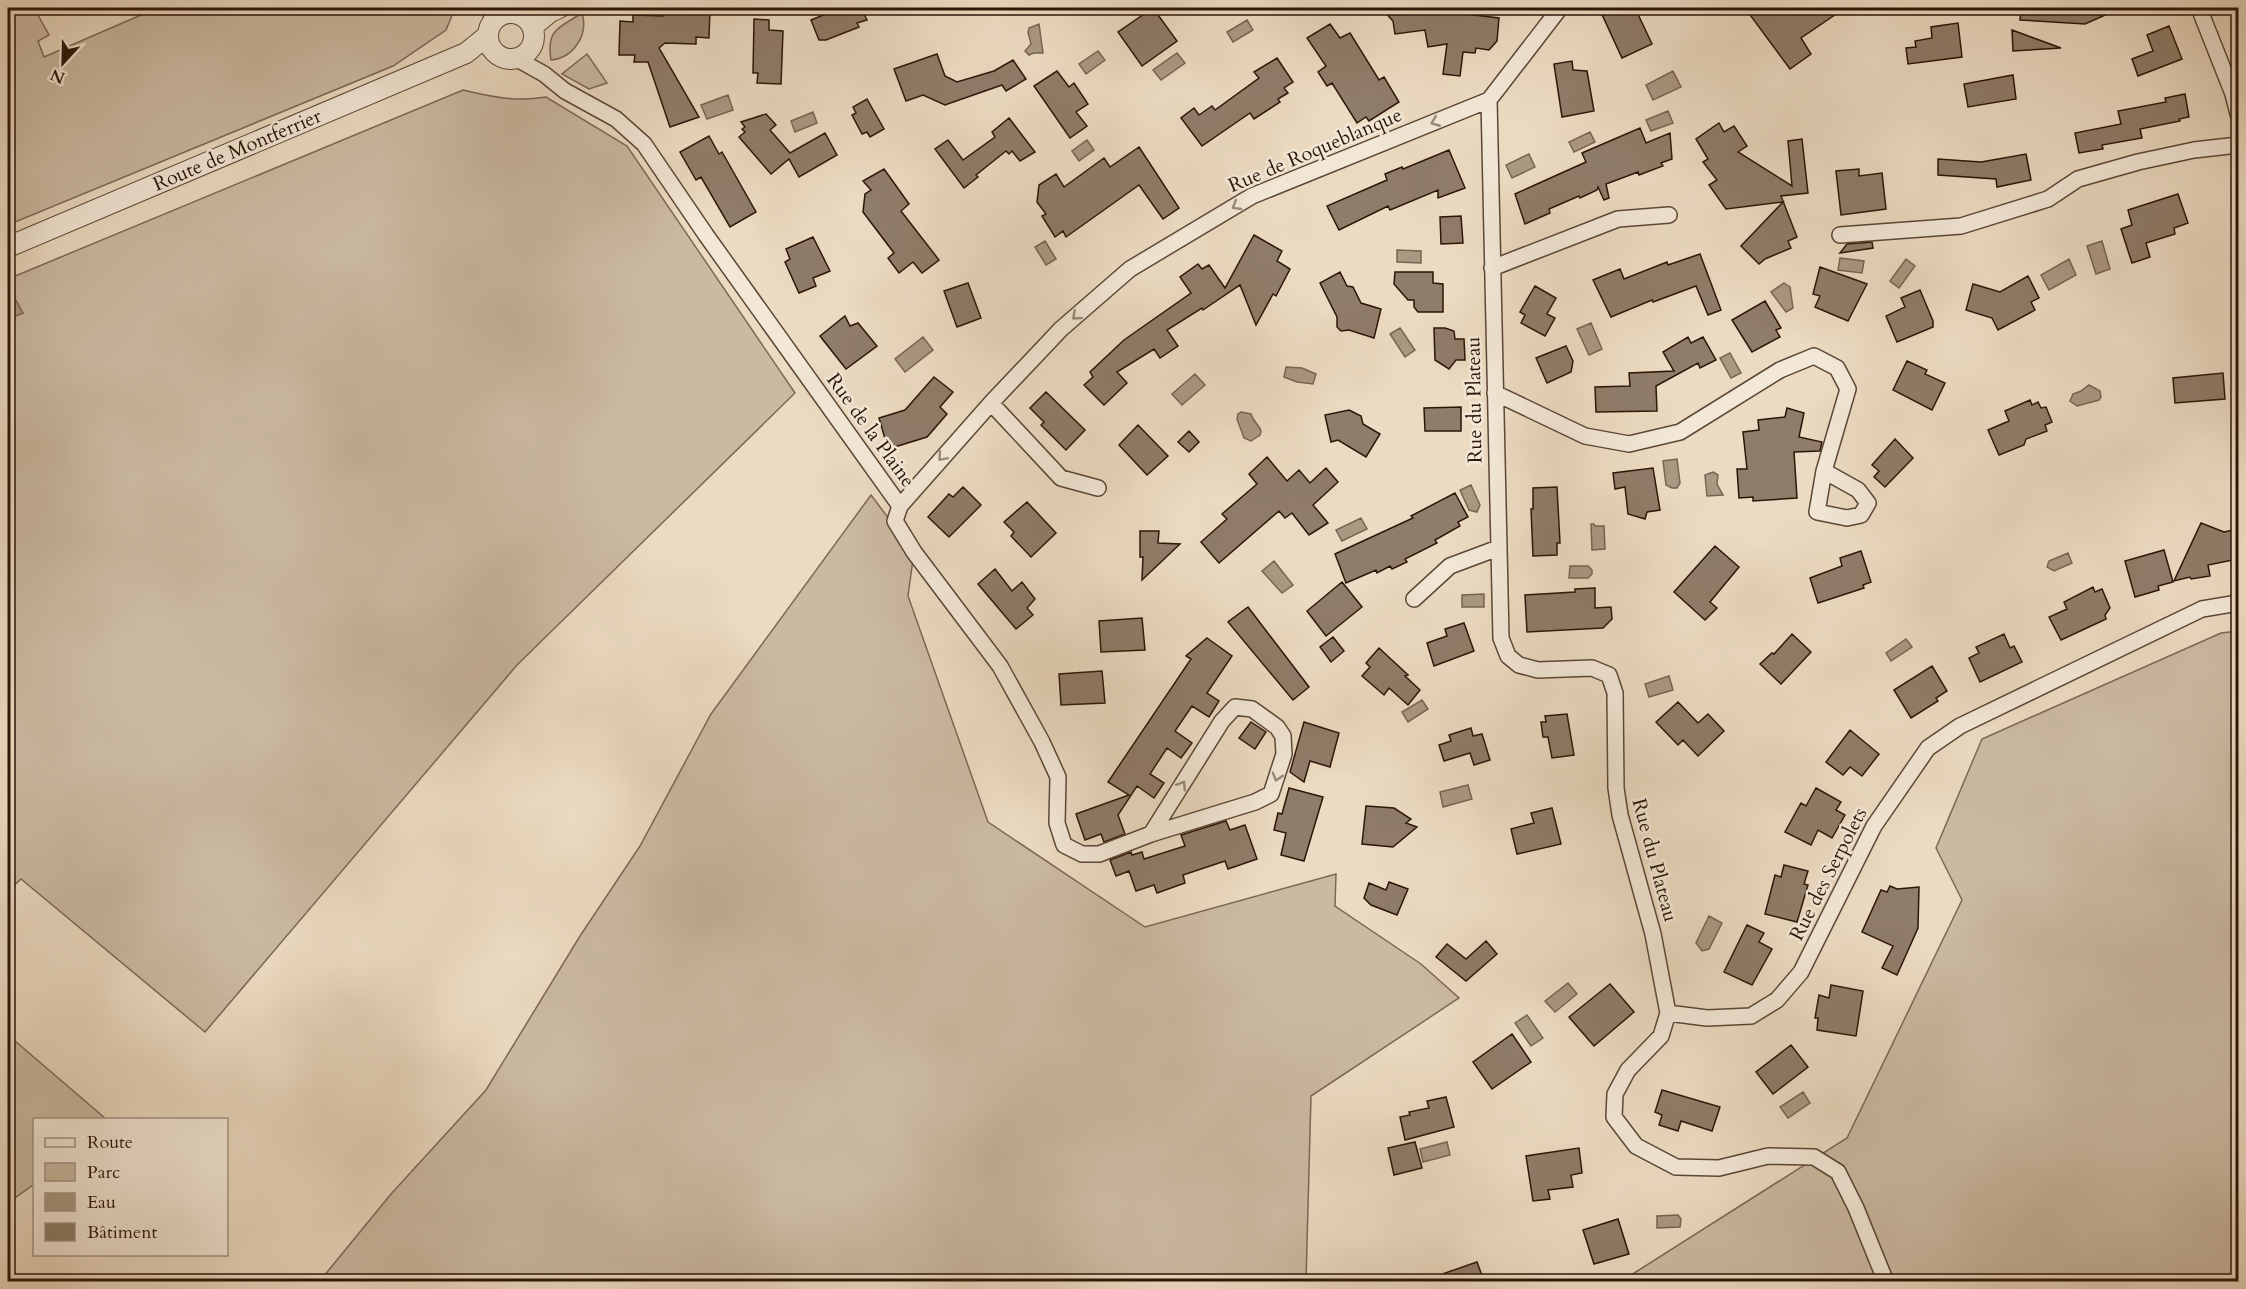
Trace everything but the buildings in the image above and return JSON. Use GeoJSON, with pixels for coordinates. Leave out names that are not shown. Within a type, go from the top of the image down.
{"type":"FeatureCollection","features":[{"type":"Feature","properties":{"kind":"street"},"geometry":{"type":"LineString","coordinates":[[1490,100],[1560,8]]}},
{"type":"Feature","properties":{"kind":"street"},"geometry":{"type":"LineString","coordinates":[[2199,8],[2233,94],[2238,114]]}},
{"type":"Feature","properties":{"kind":"street"},"geometry":{"type":"LineString","coordinates":[[503,22],[555,10]]}},
{"type":"Feature","properties":{"kind":"street"},"geometry":{"type":"LineString","coordinates":[[503,22],[534,40],[522,55]]}},
{"type":"Feature","properties":{"kind":"street","name":"Route de Montferrier"},"geometry":{"type":"LineString","coordinates":[[8,247],[466,53],[503,22]]}},
{"type":"Feature","properties":{"kind":"street","name":"Route de Montferrier"},"geometry":{"type":"LineString","coordinates":[[503,22],[503,58],[522,55]]}},
{"type":"Feature","properties":{"kind":"street","name":"Rue de la Plaine"},"geometry":{"type":"LineString","coordinates":[[522,55],[565,91],[616,119],[644,144],[712,244],[900,506],[895,521],[915,552],[1000,666],[1042,742],[1058,777],[1057,823],[1064,845],[1082,854],[1099,854],[1150,834]]}},
{"type":"Feature","properties":{"kind":"street","name":"Rue du Plateau"},"geometry":{"type":"LineString","coordinates":[[1490,100],[1501,638],[1508,656],[1519,665],[1538,670],[1592,668],[1609,675],[1615,693],[1616,788],[1620,815],[1653,934],[1668,1013]]}},
{"type":"Feature","properties":{"kind":"street","name":"Rue de Roqueblanque"},"geometry":{"type":"LineString","coordinates":[[900,506],[1061,328],[1130,269],[1252,196],[1490,100]]}},
{"type":"Feature","properties":{"kind":"street"},"geometry":{"type":"LineString","coordinates":[[1840,235],[1961,226],[2048,199],[2079,179],[2138,162],[2194,150],[2238,145]]}},
{"type":"Feature","properties":{"kind":"street"},"geometry":{"type":"LineString","coordinates":[[1492,268],[1618,219],[1669,215]]}},
{"type":"Feature","properties":{"kind":"street"},"geometry":{"type":"LineString","coordinates":[[1495,393],[1584,436],[1629,444],[1680,432],[1780,370],[1814,356],[1837,368],[1848,389],[1824,471]]}},
{"type":"Feature","properties":{"kind":"street"},"geometry":{"type":"LineString","coordinates":[[991,403],[1061,478],[1098,488]]}},
{"type":"Feature","properties":{"kind":"street"},"geometry":{"type":"LineString","coordinates":[[1414,600],[1450,566],[1498,548]]}},
{"type":"Feature","properties":{"kind":"street","name":"Rue des Serpolets"},"geometry":{"type":"LineString","coordinates":[[1668,1013],[1707,1018],[1751,1016],[1777,1000],[1801,972],[1874,826],[1928,748],[1960,726],[2202,609],[2238,603]]}},
{"type":"Feature","properties":{"kind":"street"},"geometry":{"type":"LineString","coordinates":[[1236,708],[1252,709],[1277,727],[1283,736],[1284,754],[1272,794],[1255,802],[1150,834],[1222,721],[1236,708]]}},
{"type":"Feature","properties":{"kind":"street"},"geometry":{"type":"LineString","coordinates":[[1668,1013],[1661,1036],[1628,1070],[1615,1094],[1614,1117],[1636,1146],[1676,1167],[1719,1168],[1768,1156],[1814,1157],[1838,1172],[1856,1208],[1886,1281]]}},
{"type":"Feature","properties":{"kind":"green space"},"geometry":{"type":"Polygon","coordinates":[[[8,8],[34,8],[49,35],[38,41],[44,57],[157,8],[455,8],[446,30],[393,66],[8,225],[8,8]]]}},
{"type":"Feature","properties":{"kind":"green space"},"geometry":{"type":"Polygon","coordinates":[[[582,13],[583,29],[577,44],[566,55],[551,60],[550,42],[556,30],[582,13]]]}},
{"type":"Feature","properties":{"kind":"green space"},"geometry":{"type":"Polygon","coordinates":[[[587,54],[607,83],[589,89],[562,74],[587,54]]]}},
{"type":"Feature","properties":{"kind":"green space"},"geometry":{"type":"Polygon","coordinates":[[[463,90],[504,98],[546,97],[627,146],[795,393],[517,665],[205,1032],[21,879],[8,891],[8,279],[463,90]]]}},
{"type":"Feature","properties":{"kind":"green space"},"geometry":{"type":"Polygon","coordinates":[[[871,495],[914,552],[908,596],[988,822],[1145,927],[1336,874],[1335,906],[1421,964],[1459,998],[1311,1096],[1306,1281],[319,1282],[391,1194],[486,1090],[580,936],[640,846],[711,714],[871,495]]]}},
{"type":"Feature","properties":{"kind":"green space"},"geometry":{"type":"Polygon","coordinates":[[[2238,631],[2238,1281],[1620,1282],[1847,1138],[1962,900],[1936,848],[1982,739],[2221,633],[2238,631]]]}},
{"type":"Feature","properties":{"kind":"green space"},"geometry":{"type":"Polygon","coordinates":[[[8,1035],[105,1118],[33,1118],[33,1185],[8,1203],[8,1035]]]}},
{"type":"Feature","properties":{"kind":"water"},"geometry":{"type":"Polygon","coordinates":[[[1247,20],[1253,30],[1233,42],[1227,32],[1247,20]]]}},
{"type":"Feature","properties":{"kind":"water"},"geometry":{"type":"Polygon","coordinates":[[[1039,24],[1043,53],[1029,55],[1025,51],[1031,44],[1029,28],[1039,24]]]}},
{"type":"Feature","properties":{"kind":"water"},"geometry":{"type":"Polygon","coordinates":[[[1098,51],[1105,60],[1086,74],[1079,64],[1098,51]]]}},
{"type":"Feature","properties":{"kind":"water"},"geometry":{"type":"Polygon","coordinates":[[[1177,53],[1185,63],[1161,80],[1153,70],[1177,53]]]}},
{"type":"Feature","properties":{"kind":"water"},"geometry":{"type":"Polygon","coordinates":[[[1673,71],[1681,87],[1653,100],[1646,85],[1673,71]]]}},
{"type":"Feature","properties":{"kind":"water"},"geometry":{"type":"Polygon","coordinates":[[[728,95],[733,110],[707,119],[701,105],[728,95]]]}},
{"type":"Feature","properties":{"kind":"water"},"geometry":{"type":"Polygon","coordinates":[[[1668,111],[1673,123],[1651,131],[1646,120],[1668,111]]]}},
{"type":"Feature","properties":{"kind":"water"},"geometry":{"type":"Polygon","coordinates":[[[813,112],[817,123],[795,132],[791,121],[813,112]]]}},
{"type":"Feature","properties":{"kind":"water"},"geometry":{"type":"Polygon","coordinates":[[[1590,132],[1595,142],[1574,152],[1569,142],[1590,132]]]}},
{"type":"Feature","properties":{"kind":"water"},"geometry":{"type":"Polygon","coordinates":[[[1087,140],[1094,150],[1079,161],[1072,151],[1087,140]]]}},
{"type":"Feature","properties":{"kind":"water"},"geometry":{"type":"Polygon","coordinates":[[[1529,154],[1535,167],[1512,178],[1506,165],[1529,154]]]}},
{"type":"Feature","properties":{"kind":"water"},"geometry":{"type":"Polygon","coordinates":[[[1045,241],[1056,259],[1046,265],[1035,247],[1045,241]]]}},
{"type":"Feature","properties":{"kind":"water"},"geometry":{"type":"Polygon","coordinates":[[[2102,241],[2110,269],[2096,274],[2087,246],[2102,241]]]}},
{"type":"Feature","properties":{"kind":"water"},"geometry":{"type":"Polygon","coordinates":[[[1397,250],[1421,251],[1421,263],[1397,262],[1397,250]]]}},
{"type":"Feature","properties":{"kind":"water"},"geometry":{"type":"Polygon","coordinates":[[[1840,258],[1864,261],[1862,273],[1838,270],[1840,258]]]}},
{"type":"Feature","properties":{"kind":"water"},"geometry":{"type":"Polygon","coordinates":[[[1906,259],[1915,266],[1899,288],[1890,281],[1906,259]]]}},
{"type":"Feature","properties":{"kind":"water"},"geometry":{"type":"Polygon","coordinates":[[[2069,259],[2076,275],[2049,290],[2041,275],[2069,259]]]}},
{"type":"Feature","properties":{"kind":"water"},"geometry":{"type":"Polygon","coordinates":[[[1784,283],[1790,287],[1793,308],[1786,312],[1771,292],[1784,283]]]}},
{"type":"Feature","properties":{"kind":"water"},"geometry":{"type":"Polygon","coordinates":[[[8,286],[23,313],[8,319],[8,286]]]}},
{"type":"Feature","properties":{"kind":"water"},"geometry":{"type":"Polygon","coordinates":[[[1591,323],[1602,349],[1589,355],[1577,329],[1591,323]]]}},
{"type":"Feature","properties":{"kind":"water"},"geometry":{"type":"Polygon","coordinates":[[[1400,328],[1415,350],[1405,357],[1390,334],[1400,328]]]}},
{"type":"Feature","properties":{"kind":"water"},"geometry":{"type":"Polygon","coordinates":[[[923,337],[933,350],[905,372],[895,359],[923,337]]]}},
{"type":"Feature","properties":{"kind":"water"},"geometry":{"type":"Polygon","coordinates":[[[1730,353],[1741,373],[1731,378],[1720,358],[1730,353]]]}},
{"type":"Feature","properties":{"kind":"water"},"geometry":{"type":"Polygon","coordinates":[[[1286,367],[1302,368],[1316,374],[1313,384],[1297,382],[1284,377],[1286,367]]]}},
{"type":"Feature","properties":{"kind":"water"},"geometry":{"type":"Polygon","coordinates":[[[1195,374],[1205,385],[1182,405],[1172,394],[1195,374]]]}},
{"type":"Feature","properties":{"kind":"water"},"geometry":{"type":"Polygon","coordinates":[[[2089,385],[2100,391],[2099,400],[2077,406],[2070,401],[2073,394],[2089,385]]]}},
{"type":"Feature","properties":{"kind":"water"},"geometry":{"type":"Polygon","coordinates":[[[1241,412],[1251,414],[1261,431],[1260,435],[1251,441],[1244,438],[1237,419],[1241,412]]]}},
{"type":"Feature","properties":{"kind":"water"},"geometry":{"type":"Polygon","coordinates":[[[1677,459],[1680,483],[1677,488],[1672,488],[1666,485],[1663,461],[1677,459]]]}},
{"type":"Feature","properties":{"kind":"water"},"geometry":{"type":"Polygon","coordinates":[[[1713,472],[1718,475],[1717,484],[1723,495],[1707,496],[1705,475],[1713,472]]]}},
{"type":"Feature","properties":{"kind":"water"},"geometry":{"type":"Polygon","coordinates":[[[1471,485],[1480,505],[1477,512],[1469,510],[1460,490],[1471,485]]]}},
{"type":"Feature","properties":{"kind":"water"},"geometry":{"type":"Polygon","coordinates":[[[1361,518],[1367,529],[1342,541],[1336,530],[1361,518]]]}},
{"type":"Feature","properties":{"kind":"water"},"geometry":{"type":"Polygon","coordinates":[[[1591,524],[1604,526],[1605,549],[1592,550],[1591,524]]]}},
{"type":"Feature","properties":{"kind":"water"},"geometry":{"type":"Polygon","coordinates":[[[2068,553],[2072,563],[2054,571],[2047,567],[2049,561],[2068,553]]]}},
{"type":"Feature","properties":{"kind":"water"},"geometry":{"type":"Polygon","coordinates":[[[1274,561],[1293,585],[1282,593],[1262,571],[1274,561]]]}},
{"type":"Feature","properties":{"kind":"water"},"geometry":{"type":"Polygon","coordinates":[[[1570,566],[1588,566],[1592,574],[1588,578],[1569,578],[1570,566]]]}},
{"type":"Feature","properties":{"kind":"water"},"geometry":{"type":"Polygon","coordinates":[[[1484,594],[1484,607],[1462,607],[1462,595],[1484,594]]]}},
{"type":"Feature","properties":{"kind":"water"},"geometry":{"type":"Polygon","coordinates":[[[1906,639],[1912,647],[1891,661],[1886,653],[1906,639]]]}},
{"type":"Feature","properties":{"kind":"water"},"geometry":{"type":"Polygon","coordinates":[[[1669,676],[1673,690],[1649,697],[1645,684],[1669,676]]]}},
{"type":"Feature","properties":{"kind":"water"},"geometry":{"type":"Polygon","coordinates":[[[1422,700],[1428,709],[1408,722],[1402,712],[1422,700]]]}},
{"type":"Feature","properties":{"kind":"water"},"geometry":{"type":"Polygon","coordinates":[[[1468,785],[1472,799],[1443,807],[1440,792],[1468,785]]]}},
{"type":"Feature","properties":{"kind":"water"},"geometry":{"type":"Polygon","coordinates":[[[1709,916],[1722,923],[1709,949],[1702,951],[1696,943],[1709,916]]]}},
{"type":"Feature","properties":{"kind":"water"},"geometry":{"type":"Polygon","coordinates":[[[1568,983],[1577,994],[1555,1012],[1545,1001],[1568,983]]]}},
{"type":"Feature","properties":{"kind":"water"},"geometry":{"type":"Polygon","coordinates":[[[1527,1015],[1543,1038],[1531,1046],[1515,1023],[1527,1015]]]}},
{"type":"Feature","properties":{"kind":"water"},"geometry":{"type":"Polygon","coordinates":[[[1803,1092],[1810,1103],[1788,1118],[1780,1107],[1803,1092]]]}},
{"type":"Feature","properties":{"kind":"water"},"geometry":{"type":"Polygon","coordinates":[[[1447,1142],[1450,1155],[1423,1162],[1420,1149],[1447,1142]]]}},
{"type":"Feature","properties":{"kind":"water"},"geometry":{"type":"Polygon","coordinates":[[[1678,1215],[1681,1219],[1680,1227],[1657,1228],[1657,1216],[1678,1215]]]}}]}
